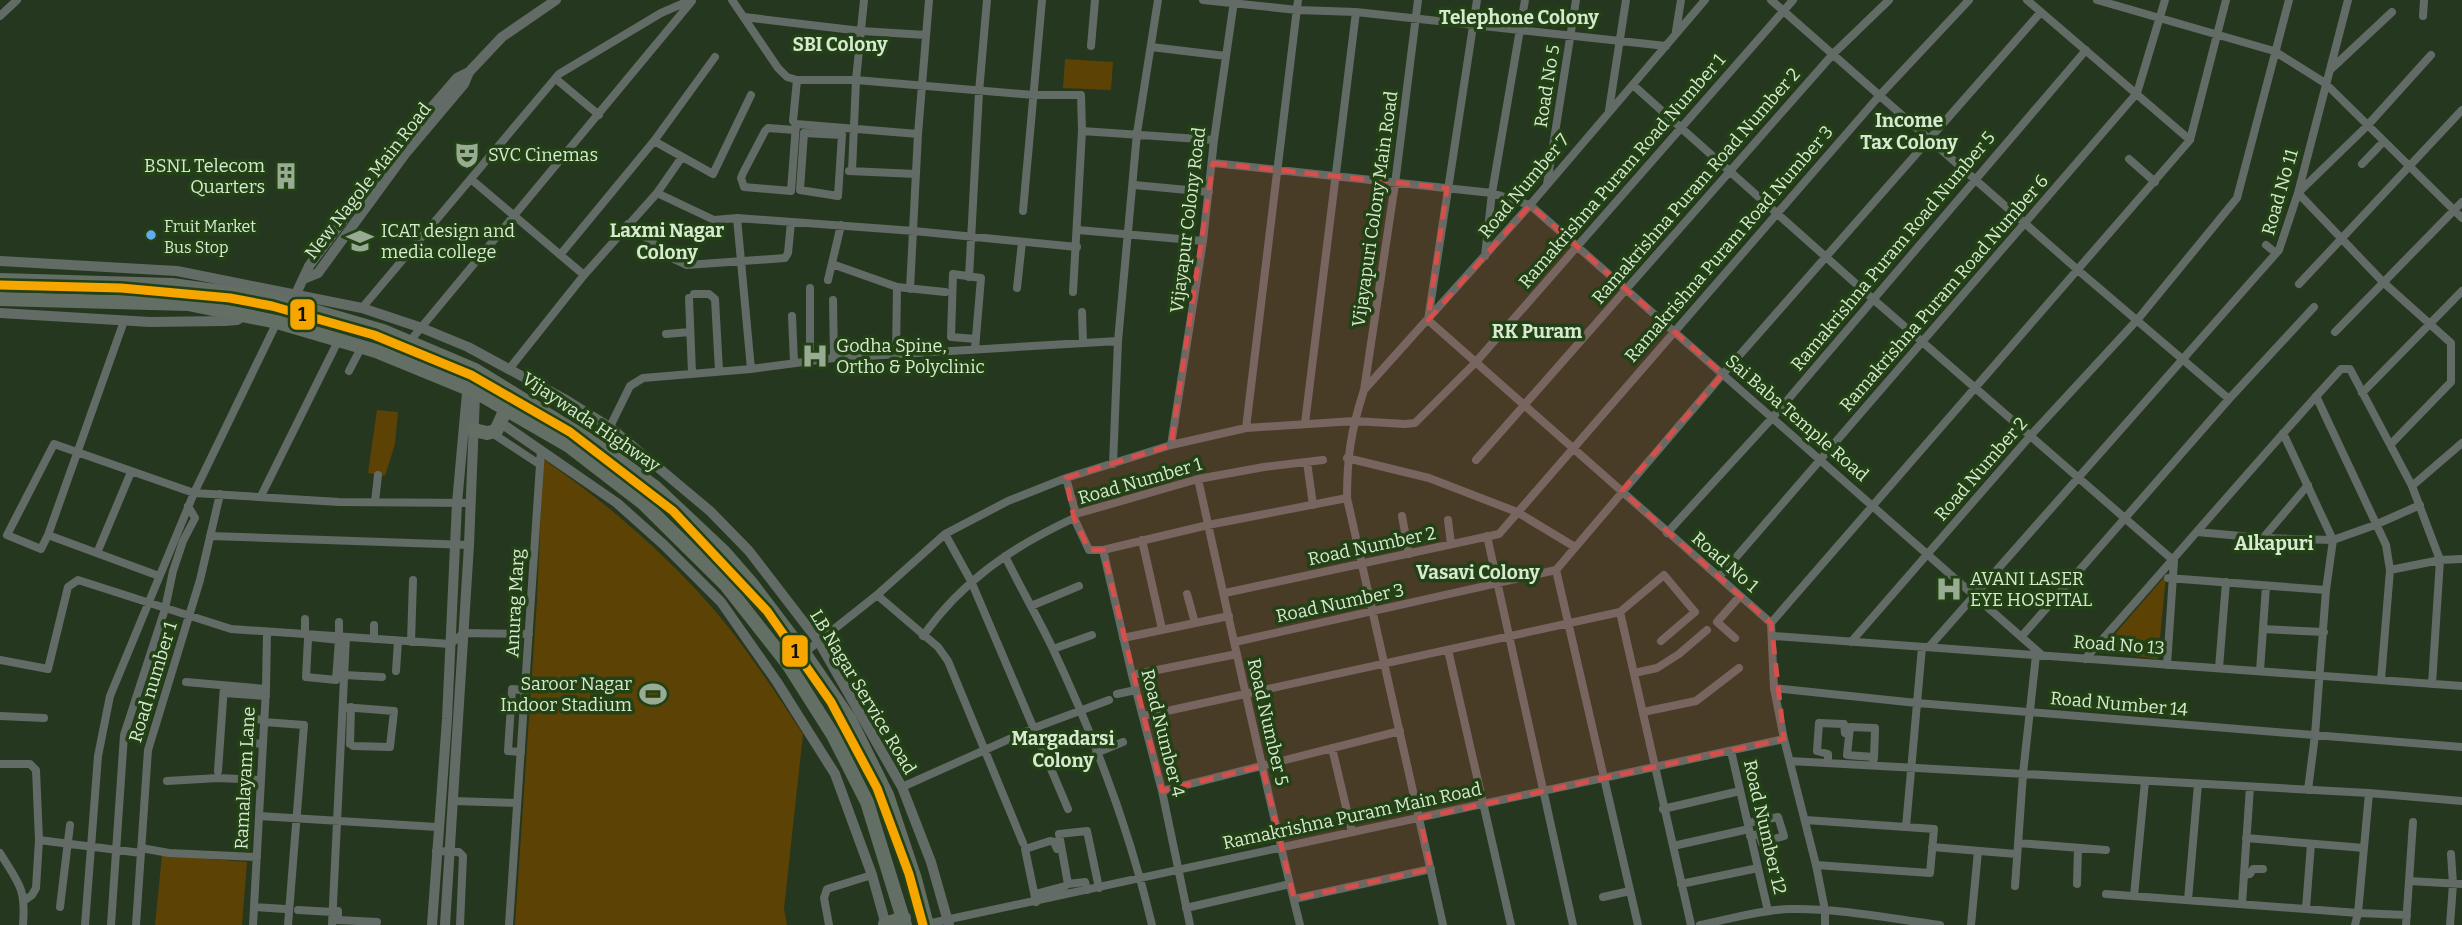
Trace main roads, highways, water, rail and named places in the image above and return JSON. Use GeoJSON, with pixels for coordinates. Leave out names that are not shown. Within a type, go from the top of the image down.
{"type":"FeatureCollection","features":[{"type":"Feature","properties":{"kind":"highway","name":"Vijaywada Highway"},"geometry":{"type":"LineString","coordinates":[[0,280],[172,285],[257,297],[293,299],[410,341],[480,372],[600,447],[656,488],[724,552],[804,653],[856,732],[887,795],[927,925]]}},
{"type":"Feature","properties":{"kind":"highway","name":"Vijaywada Highway"},"geometry":{"type":"LineString","coordinates":[[0,299],[188,304],[247,314],[362,346],[472,390],[500,421],[569,446],[643,503],[725,584],[788,664],[837,744],[867,802],[904,922]]}},
{"type":"Feature","properties":{"kind":"highway"},"geometry":{"type":"LineString","coordinates":[[474,430],[481,433],[500,421]]}},
{"type":"Feature","properties":{"kind":"highway"},"geometry":{"type":"LineString","coordinates":[[643,503],[656,488]]}},
{"type":"Feature","properties":{"kind":"highway"},"geometry":{"type":"LineString","coordinates":[[837,744],[856,732]]}},
{"type":"Feature","properties":{"kind":"highway"},"geometry":{"type":"LineString","coordinates":[[846,761],[865,749]]}},
{"type":"Feature","properties":{"kind":"highway"},"geometry":{"type":"LineString","coordinates":[[886,925],[904,922]]}},
{"type":"Feature","properties":{"kind":"metro line","name":"1"},"geometry":{"type":"LineString","coordinates":[[0,285],[121,288],[230,298],[272,306],[374,335],[471,375],[570,432],[673,511],[767,611],[831,702],[877,788],[909,874],[923,925]]}},
{"type":"Feature","properties":{"kind":"place","name":"SVC Cinemas"},"geometry":{"type":"Point","coordinates":[467,155]}},
{"type":"Feature","properties":{"kind":"place","name":"BSNL Telecom Quarters"},"geometry":{"type":"Point","coordinates":[286,176]}},
{"type":"Feature","properties":{"kind":"place","name":"Fruit Market Bus Stop"},"geometry":{"type":"Point","coordinates":[151,235]}},
{"type":"Feature","properties":{"kind":"place","name":"ICAT design and media college"},"geometry":{"type":"Point","coordinates":[360,241]}},
{"type":"Feature","properties":{"kind":"place","name":"Godha Spine, Ortho & Polyclinic"},"geometry":{"type":"Point","coordinates":[815,356]}},
{"type":"Feature","properties":{"kind":"place","name":"AVANI LASER EYE HOSPITAL"},"geometry":{"type":"Point","coordinates":[1949,589]}},
{"type":"Feature","properties":{"kind":"place","name":"Saroor Nagar Indoor Stadium"},"geometry":{"type":"Point","coordinates":[653,694]}},
{"type":"Feature","properties":{"kind":"district","name":"Telephone Colony"},"geometry":{"type":"Point","coordinates":[1519,17]}},
{"type":"Feature","properties":{"kind":"district","name":"SBI Colony"},"geometry":{"type":"Point","coordinates":[840,44]}},
{"type":"Feature","properties":{"kind":"district","name":"Income Tax Colony"},"geometry":{"type":"Point","coordinates":[1909,131]}},
{"type":"Feature","properties":{"kind":"district","name":"Laxmi Nagar Colony"},"geometry":{"type":"Point","coordinates":[667,241]}},
{"type":"Feature","properties":{"kind":"district","name":"RK Puram"},"geometry":{"type":"Point","coordinates":[1537,331]}},
{"type":"Feature","properties":{"kind":"district","name":"Alkapuri"},"geometry":{"type":"Point","coordinates":[2274,543]}},
{"type":"Feature","properties":{"kind":"district","name":"Vasavi Colony"},"geometry":{"type":"Point","coordinates":[1478,572]}},
{"type":"Feature","properties":{"kind":"district","name":"Margadarsi Colony"},"geometry":{"type":"Point","coordinates":[1063,749]}}]}
